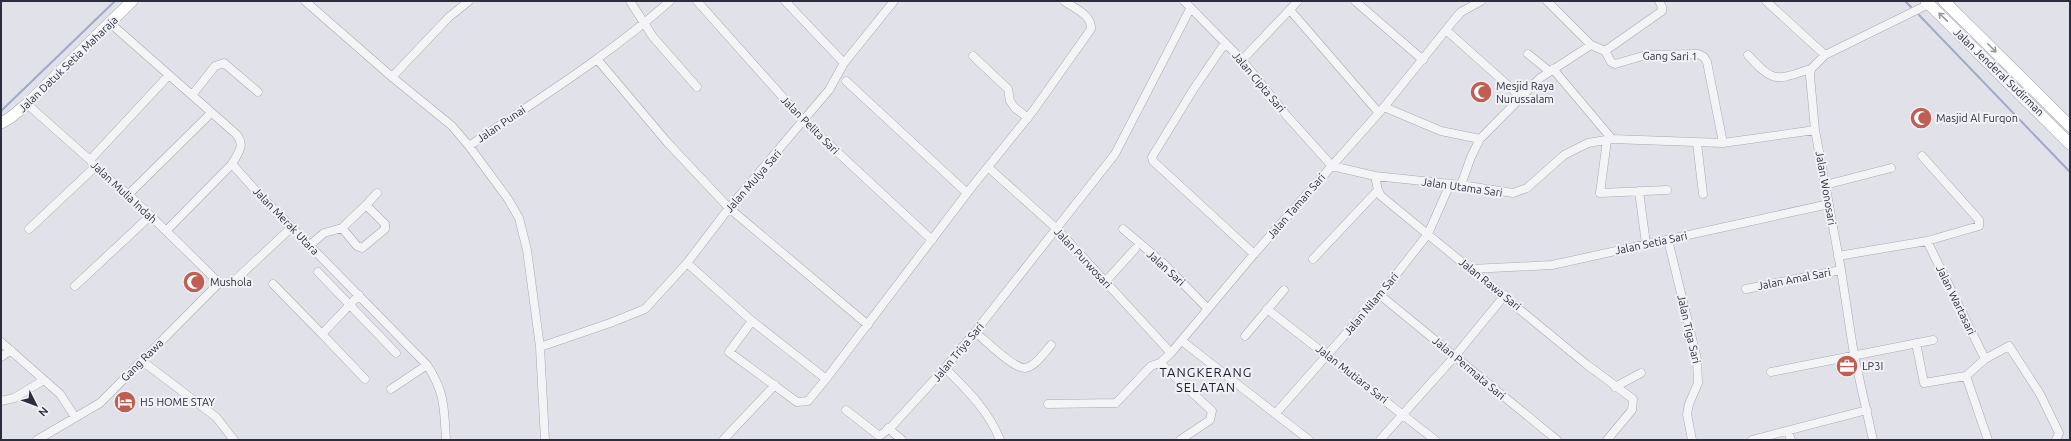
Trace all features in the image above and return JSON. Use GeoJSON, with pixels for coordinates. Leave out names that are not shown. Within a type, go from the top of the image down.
{"type":"FeatureCollection","features":[{"type":"Feature","properties":{"kind":"main road","name":"Jalan Datuk Setia Maharaja"},"geometry":{"type":"LineString","coordinates":[[1,123],[10,118],[27,104],[132,1]]}},
{"type":"Feature","properties":{"kind":"main road","name":"Jalan Jenderal Sudirman"},"geometry":{"type":"LineString","coordinates":[[1944,1],[2070,126]]}},
{"type":"Feature","properties":{"kind":"main road","name":"Jalan Jenderal Sudirman"},"geometry":{"type":"LineString","coordinates":[[1928,2],[2035,107],[2070,144]]}},
{"type":"Feature","properties":{"kind":"street","name":"Jalan Punai"},"geometry":{"type":"LineString","coordinates":[[306,1],[392,77],[452,126],[469,146],[597,59],[670,1]]}},
{"type":"Feature","properties":{"kind":"street"},"geometry":{"type":"LineString","coordinates":[[392,77],[450,17],[469,1]]}},
{"type":"Feature","properties":{"kind":"street"},"geometry":{"type":"LineString","coordinates":[[630,1],[666,53],[697,87]]}},
{"type":"Feature","properties":{"kind":"street","name":"Jalan Pelita Sari"},"geometry":{"type":"LineString","coordinates":[[696,1],[804,121],[932,240]]}},
{"type":"Feature","properties":{"kind":"street"},"geometry":{"type":"LineString","coordinates":[[785,1],[844,63]]}},
{"type":"Feature","properties":{"kind":"street","name":"Jalan Mulya Sari"},"geometry":{"type":"LineString","coordinates":[[540,347],[646,309],[687,263],[729,208],[829,90],[844,63],[894,1]]}},
{"type":"Feature","properties":{"kind":"street"},"geometry":{"type":"LineString","coordinates":[[752,321],[729,352],[797,402],[808,401],[868,325],[967,193],[989,168],[1028,118],[1091,29],[1091,24],[1087,17],[1064,1]]}},
{"type":"Feature","properties":{"kind":"street","name":"Jalan Cipta Sari"},"geometry":{"type":"LineString","coordinates":[[1184,1],[1190,9],[1242,60],[1287,116],[1332,166]]}},
{"type":"Feature","properties":{"kind":"street"},"geometry":{"type":"LineString","coordinates":[[1242,60],[1298,1]]}},
{"type":"Feature","properties":{"kind":"street"},"geometry":{"type":"LineString","coordinates":[[1355,1],[1423,60]]}},
{"type":"Feature","properties":{"kind":"street","name":"Jalan Taman Sari"},"geometry":{"type":"LineString","coordinates":[[1048,404],[1116,403],[1151,366],[1160,363],[1171,353],[1254,254],[1381,110],[1446,30],[1462,12],[1481,1]]}},
{"type":"Feature","properties":{"kind":"street"},"geometry":{"type":"LineString","coordinates":[[1547,1],[1591,45],[1605,51],[1662,11],[1662,7],[1658,1]]}},
{"type":"Feature","properties":{"kind":"street"},"geometry":{"type":"LineString","coordinates":[[1766,1],[1825,55]]}},
{"type":"Feature","properties":{"kind":"street"},"geometry":{"type":"LineString","coordinates":[[1748,55],[1764,72],[1774,78],[1811,69],[1825,55],[1928,2]]}},
{"type":"Feature","properties":{"kind":"street","name":"Jalan Triya Sari"},"geometry":{"type":"LineString","coordinates":[[888,428],[945,368],[975,332],[1057,230],[1114,154],[1190,9]]}},
{"type":"Feature","properties":{"kind":"street"},"geometry":{"type":"LineString","coordinates":[[1290,10],[1381,110],[1441,131],[1480,139]]}},
{"type":"Feature","properties":{"kind":"street"},"geometry":{"type":"LineString","coordinates":[[110,23],[193,94],[211,113],[241,140],[242,148],[232,164],[166,230]]}},
{"type":"Feature","properties":{"kind":"street"},"geometry":{"type":"LineString","coordinates":[[1446,30],[1521,97]]}},
{"type":"Feature","properties":{"kind":"street"},"geometry":{"type":"LineString","coordinates":[[1225,44],[1192,90],[1152,157],[1153,161],[1254,254]]}},
{"type":"Feature","properties":{"kind":"street"},"geometry":{"type":"LineString","coordinates":[[1461,185],[1471,157],[1480,139],[1534,83],[1551,70],[1591,45]]}},
{"type":"Feature","properties":{"kind":"street","name":"Gang Sari 1"},"geometry":{"type":"LineString","coordinates":[[1605,51],[1611,62],[1614,64],[1646,54],[1698,54],[1704,57],[1707,62],[1723,143]]}},
{"type":"Feature","properties":{"kind":"street"},"geometry":{"type":"LineString","coordinates":[[1528,54],[1551,70],[1610,139],[1600,193],[1667,190]]}},
{"type":"Feature","properties":{"kind":"street"},"geometry":{"type":"LineString","coordinates":[[973,56],[1008,89],[1010,101],[1015,108],[1028,118]]}},
{"type":"Feature","properties":{"kind":"street"},"geometry":{"type":"LineString","coordinates":[[597,59],[667,142],[729,208],[868,325]]}},
{"type":"Feature","properties":{"kind":"street"},"geometry":{"type":"LineString","coordinates":[[193,94],[215,66],[224,62],[258,92]]}},
{"type":"Feature","properties":{"kind":"street","name":"Jalan Wonosari"},"geometry":{"type":"LineString","coordinates":[[1811,69],[1809,82],[1815,130],[1841,270],[1854,355],[1873,440]]}},
{"type":"Feature","properties":{"kind":"street"},"geometry":{"type":"LineString","coordinates":[[29,228],[92,163],[169,75]]}},
{"type":"Feature","properties":{"kind":"street"},"geometry":{"type":"LineString","coordinates":[[846,81],[967,193]]}},
{"type":"Feature","properties":{"kind":"street","name":"Jalan Mulia Indah"},"geometry":{"type":"LineString","coordinates":[[27,104],[128,195],[149,217],[166,230],[219,283]]}},
{"type":"Feature","properties":{"kind":"street"},"geometry":{"type":"LineString","coordinates":[[128,195],[211,113]]}},
{"type":"Feature","properties":{"kind":"street","name":"Jalan Utama Sari"},"geometry":{"type":"LineString","coordinates":[[1332,166],[1375,176],[1461,185],[1516,193],[1527,188],[1570,151],[1588,143],[1610,139],[1723,143],[1815,130]]}},
{"type":"Feature","properties":{"kind":"street"},"geometry":{"type":"LineString","coordinates":[[1697,143],[1703,194]]}},
{"type":"Feature","properties":{"kind":"street"},"geometry":{"type":"LineString","coordinates":[[469,146],[508,199],[519,218],[527,250],[540,347],[544,440]]}},
{"type":"Feature","properties":{"kind":"street"},"geometry":{"type":"LineString","coordinates":[[1838,256],[1927,241],[1979,226],[1980,221],[1922,156]]}},
{"type":"Feature","properties":{"kind":"street","name":"Jalan Merak Utara"},"geometry":{"type":"LineString","coordinates":[[232,164],[358,295],[427,364],[438,381],[444,399],[446,440]]}},
{"type":"Feature","properties":{"kind":"street","name":"Jalan Purwosari"},"geometry":{"type":"LineString","coordinates":[[989,168],[1057,230],[1171,353]]}},
{"type":"Feature","properties":{"kind":"street"},"geometry":{"type":"LineString","coordinates":[[1825,185],[1892,168]]}},
{"type":"Feature","properties":{"kind":"street"},"geometry":{"type":"LineString","coordinates":[[1313,259],[1378,190],[1375,176]]}},
{"type":"Feature","properties":{"kind":"street","name":"Jalan Nilam Sari"},"geometry":{"type":"LineString","coordinates":[[1276,413],[1380,295],[1428,234],[1450,184]]}},
{"type":"Feature","properties":{"kind":"street","name":"Jalan Rawa Sari"},"geometry":{"type":"LineString","coordinates":[[1378,190],[1381,196],[1505,295],[1615,387],[1633,399],[1632,410],[1607,440]]}},
{"type":"Feature","properties":{"kind":"street"},"geometry":{"type":"LineString","coordinates":[[1639,191],[1646,244]]}},
{"type":"Feature","properties":{"kind":"street"},"geometry":{"type":"LineString","coordinates":[[310,245],[324,233],[342,228],[377,193]]}},
{"type":"Feature","properties":{"kind":"street","name":"Jalan Setia Sari"},"geometry":{"type":"LineString","coordinates":[[1472,269],[1552,265],[1828,204]]}},
{"type":"Feature","properties":{"kind":"street"},"geometry":{"type":"LineString","coordinates":[[342,228],[358,246],[362,248],[385,229],[385,224],[366,205]]}},
{"type":"Feature","properties":{"kind":"street"},"geometry":{"type":"LineString","coordinates":[[75,286],[149,217]]}},
{"type":"Feature","properties":{"kind":"street"},"geometry":{"type":"LineString","coordinates":[[219,283],[233,282],[292,227]]}},
{"type":"Feature","properties":{"kind":"street","name":"Jalan Sari"},"geometry":{"type":"LineString","coordinates":[[1123,230],[1163,263],[1208,309]]}},
{"type":"Feature","properties":{"kind":"street","name":"Jalan Tiga Sari"},"geometry":{"type":"LineString","coordinates":[[1668,240],[1698,365],[1698,383],[1689,404],[1687,414],[1692,440]]}},
{"type":"Feature","properties":{"kind":"street","name":"Jalan Wartasari"},"geometry":{"type":"LineString","coordinates":[[1927,241],[1985,359]]}},
{"type":"Feature","properties":{"kind":"street","name":"Jalan Sari"},"geometry":{"type":"LineString","coordinates":[[1105,282],[1135,249]]}},
{"type":"Feature","properties":{"kind":"street"},"geometry":{"type":"LineString","coordinates":[[687,263],[752,321],[826,379]]}},
{"type":"Feature","properties":{"kind":"street","name":"Jalan Amal Sari"},"geometry":{"type":"LineString","coordinates":[[1746,289],[1841,270]]}},
{"type":"Feature","properties":{"kind":"street"},"geometry":{"type":"LineString","coordinates":[[318,272],[396,353]]}},
{"type":"Feature","properties":{"kind":"street","name":"Gang Rawa"},"geometry":{"type":"LineString","coordinates":[[37,440],[100,402],[219,283]]}},
{"type":"Feature","properties":{"kind":"street"},"geometry":{"type":"LineString","coordinates":[[272,284],[365,379]]}},
{"type":"Feature","properties":{"kind":"street"},"geometry":{"type":"LineString","coordinates":[[1245,336],[1284,290]]}},
{"type":"Feature","properties":{"kind":"street"},"geometry":{"type":"LineString","coordinates":[[322,334],[358,295]]}},
{"type":"Feature","properties":{"kind":"street","name":"Jalan Permata Sari"},"geometry":{"type":"LineString","coordinates":[[1380,295],[1558,440]]}},
{"type":"Feature","properties":{"kind":"street"},"geometry":{"type":"LineString","coordinates":[[1380,440],[1455,356],[1505,295]]}},
{"type":"Feature","properties":{"kind":"street","name":"Jalan Mutiara Sari"},"geometry":{"type":"LineString","coordinates":[[1267,309],[1436,440]]}},
{"type":"Feature","properties":{"kind":"street"},"geometry":{"type":"LineString","coordinates":[[975,332],[1017,367],[1021,368],[1026,368],[1032,365],[1051,346]]}},
{"type":"Feature","properties":{"kind":"street"},"geometry":{"type":"LineString","coordinates":[[1771,372],[1933,340]]}},
{"type":"Feature","properties":{"kind":"street"},"geometry":{"type":"LineString","coordinates":[[1182,341],[1309,440]]}},
{"type":"Feature","properties":{"kind":"street"},"geometry":{"type":"LineString","coordinates":[[1,342],[60,394],[75,417]]}},
{"type":"Feature","properties":{"kind":"street"},"geometry":{"type":"LineString","coordinates":[[1916,343],[1924,383],[1966,376],[1978,367],[1985,359],[2007,347],[2012,348],[2040,394],[2056,427],[2059,435],[2056,440]]}},
{"type":"Feature","properties":{"kind":"street"},"geometry":{"type":"LineString","coordinates":[[1,357],[11,350]]}},
{"type":"Feature","properties":{"kind":"street"},"geometry":{"type":"LineString","coordinates":[[142,361],[216,417],[234,440]]}},
{"type":"Feature","properties":{"kind":"street"},"geometry":{"type":"LineString","coordinates":[[1160,363],[1212,410],[1210,420],[1186,439]]}},
{"type":"Feature","properties":{"kind":"street"},"geometry":{"type":"LineString","coordinates":[[391,389],[427,364]]}},
{"type":"Feature","properties":{"kind":"street"},"geometry":{"type":"LineString","coordinates":[[945,368],[966,389],[984,411],[1000,440]]}},
{"type":"Feature","properties":{"kind":"street"},"geometry":{"type":"LineString","coordinates":[[1615,387],[1641,373]]}},
{"type":"Feature","properties":{"kind":"street"},"geometry":{"type":"LineString","coordinates":[[1966,376],[1988,440]]}},
{"type":"Feature","properties":{"kind":"street"},"geometry":{"type":"LineString","coordinates":[[1,401],[14,398],[44,380]]}},
{"type":"Feature","properties":{"kind":"street"},"geometry":{"type":"LineString","coordinates":[[722,440],[775,385]]}},
{"type":"Feature","properties":{"kind":"street"},"geometry":{"type":"LineString","coordinates":[[846,410],[878,435],[881,435],[888,428],[902,440]]}},
{"type":"Feature","properties":{"kind":"street"},"geometry":{"type":"LineString","coordinates":[[1752,440],[1867,410]]}},
{"type":"Feature","properties":{"kind":"street"},"geometry":{"type":"LineString","coordinates":[[1788,431],[1791,440]]}},
{"type":"Feature","properties":{"kind":"waterway"},"geometry":{"type":"LineString","coordinates":[[1,111],[115,1]]}},
{"type":"Feature","properties":{"kind":"waterway"},"geometry":{"type":"LineString","coordinates":[[1905,1],[1911,7]]}},
{"type":"Feature","properties":{"kind":"waterway"},"geometry":{"type":"LineString","coordinates":[[1919,15],[2070,172]]}},
{"type":"Feature","properties":{"kind":"place","name":"Mesjid Raya Nurussalam"},"geometry":{"type":"Point","coordinates":[1481,92]}},
{"type":"Feature","properties":{"kind":"place","name":"Masjid Al Furqon"},"geometry":{"type":"Point","coordinates":[1921,118]}},
{"type":"Feature","properties":{"kind":"place","name":"Mushola"},"geometry":{"type":"Point","coordinates":[194,282]}},
{"type":"Feature","properties":{"kind":"place","name":"LP3I"},"geometry":{"type":"Point","coordinates":[1847,366]}},
{"type":"Feature","properties":{"kind":"place","name":"H5 HOME STAY"},"geometry":{"type":"Point","coordinates":[125,402]}},
{"type":"Feature","properties":{"kind":"district","name":"TANGKERANG SELATAN"},"geometry":{"type":"Point","coordinates":[1206,380]}}]}
